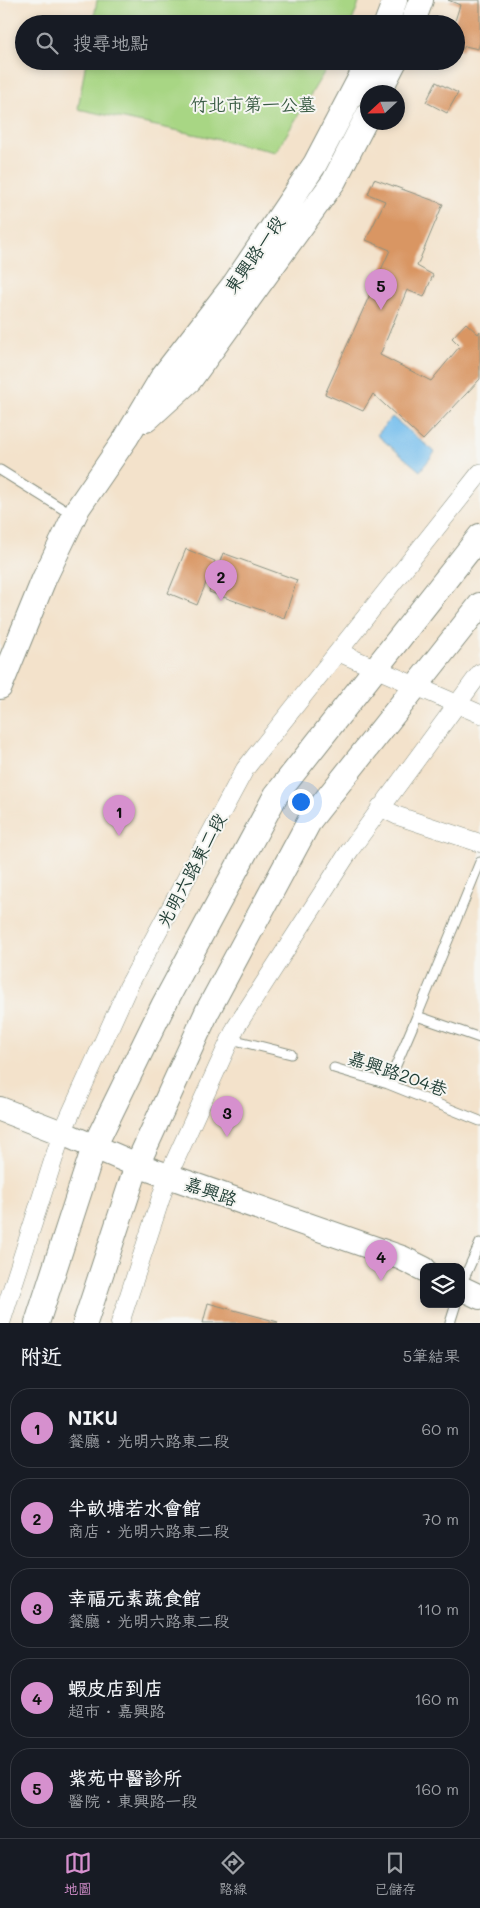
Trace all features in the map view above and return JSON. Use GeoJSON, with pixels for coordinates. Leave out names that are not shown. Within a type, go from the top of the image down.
{"type":"FeatureCollection","features":[{"type":"Feature","properties":{"kind":"main road"},"geometry":{"type":"LineString","coordinates":[[389,15],[395,0]]}},
{"type":"Feature","properties":{"kind":"main road"},"geometry":{"type":"LineString","coordinates":[[415,15],[421,0]]}},
{"type":"Feature","properties":{"kind":"main road","name":"東興路一段"},"geometry":{"type":"LineString","coordinates":[[0,687],[44,579],[74,516],[126,438],[164,376],[235,283],[315,164],[364,70]]}},
{"type":"Feature","properties":{"kind":"main road"},"geometry":{"type":"LineString","coordinates":[[383,85],[391,70]]}},
{"type":"Feature","properties":{"kind":"main road","name":"東興路一段"},"geometry":{"type":"LineString","coordinates":[[126,438],[190,380],[334,181],[360,130]]}},
{"type":"Feature","properties":{"kind":"main road"},"geometry":{"type":"LineString","coordinates":[[37,1323],[94,1147],[163,1006],[276,795],[480,536]]}},
{"type":"Feature","properties":{"kind":"main road"},"geometry":{"type":"LineString","coordinates":[[85,1323],[137,1165],[207,1012],[310,820],[480,605]]}},
{"type":"Feature","properties":{"kind":"main road","name":"嘉興路"},"geometry":{"type":"LineString","coordinates":[[0,1109],[137,1165],[402,1258],[420,1267]]}},
{"type":"Feature","properties":{"kind":"main road"},"geometry":{"type":"LineString","coordinates":[[465,1288],[480,1297]]}},
{"type":"Feature","properties":{"kind":"street","name":"光明六路東二段"},"geometry":{"type":"LineString","coordinates":[[1,1323],[62,1133],[128,987],[245,769],[480,473]]}},
{"type":"Feature","properties":{"kind":"street"},"geometry":{"type":"LineString","coordinates":[[338,652],[480,714]]}},
{"type":"Feature","properties":{"kind":"street"},"geometry":{"type":"LineString","coordinates":[[120,1323],[168,1176],[236,1027],[350,850],[480,673]]}},
{"type":"Feature","properties":{"kind":"street"},"geometry":{"type":"LineString","coordinates":[[380,807],[398,816],[480,843]]}},
{"type":"Feature","properties":{"kind":"lane"},"geometry":{"type":"LineString","coordinates":[[0,470],[74,516]]}},
{"type":"Feature","properties":{"kind":"lane"},"geometry":{"type":"LineString","coordinates":[[388,1084],[480,862]]}},
{"type":"Feature","properties":{"kind":"lane"},"geometry":{"type":"LineString","coordinates":[[417,1016],[480,1038]]}},
{"type":"Feature","properties":{"kind":"lane"},"geometry":{"type":"LineString","coordinates":[[231,1039],[291,1054]]}},
{"type":"Feature","properties":{"kind":"lane","name":"嘉興路204巷"},"geometry":{"type":"LineString","coordinates":[[334,1068],[388,1084],[480,1121]]}},
{"type":"Feature","properties":{"kind":"lane"},"geometry":{"type":"LineString","coordinates":[[465,1277],[480,1243]]}},
{"type":"Feature","properties":{"kind":"lane"},"geometry":{"type":"LineString","coordinates":[[450,1323],[455,1308]]}},
{"type":"Feature","properties":{"kind":"green space"},"geometry":{"type":"Polygon","coordinates":[[[97,0],[360,0],[354,15],[94,15],[97,0]]]}},
{"type":"Feature","properties":{"kind":"green space","name":"竹北市第一公墓"},"geometry":{"type":"Polygon","coordinates":[[[84,70],[326,70],[276,152],[78,109],[84,70]]]}},
{"type":"Feature","properties":{"kind":"water"},"geometry":{"type":"Polygon","coordinates":[[[392,417],[435,452],[420,471],[377,435],[392,417]]]}},
{"type":"Feature","properties":{"kind":"building"},"geometry":{"type":"Polygon","coordinates":[[[448,0],[480,0],[480,42],[478,49],[465,46],[465,15],[457,15],[460,5],[448,0]]]}},
{"type":"Feature","properties":{"kind":"building"},"geometry":{"type":"Polygon","coordinates":[[[436,82],[458,93],[447,113],[426,102],[436,82]]]}},
{"type":"Feature","properties":{"kind":"building"},"geometry":{"type":"Polygon","coordinates":[[[374,179],[443,204],[417,266],[433,275],[424,297],[407,290],[380,355],[431,381],[460,346],[452,338],[466,323],[478,334],[480,331],[480,379],[423,440],[373,394],[363,411],[325,394],[390,250],[366,240],[385,201],[368,194],[374,179]]]}},
{"type":"Feature","properties":{"kind":"building"},"geometry":{"type":"Polygon","coordinates":[[[186,549],[215,561],[197,605],[168,593],[186,549]]]}},
{"type":"Feature","properties":{"kind":"building"},"geometry":{"type":"Polygon","coordinates":[[[223,553],[297,580],[284,618],[209,592],[223,553]]]}},
{"type":"Feature","properties":{"kind":"building"},"geometry":{"type":"Polygon","coordinates":[[[208,1303],[278,1322],[278,1323],[203,1323],[208,1303]]]}},
{"type":"Feature","properties":{"kind":"place","name":"紫苑中醫診所"},"geometry":{"type":"Point","coordinates":[381,310]}},
{"type":"Feature","properties":{"kind":"place","name":"半畝塘若水會館"},"geometry":{"type":"Point","coordinates":[221,601]}},
{"type":"Feature","properties":{"kind":"place","name":"NIKU"},"geometry":{"type":"Point","coordinates":[119,836]}},
{"type":"Feature","properties":{"kind":"place","name":"幸福元素蔬食館"},"geometry":{"type":"Point","coordinates":[227,1137]}},
{"type":"Feature","properties":{"kind":"place","name":"蝦皮店到店"},"geometry":{"type":"Point","coordinates":[381,1281]}}]}
